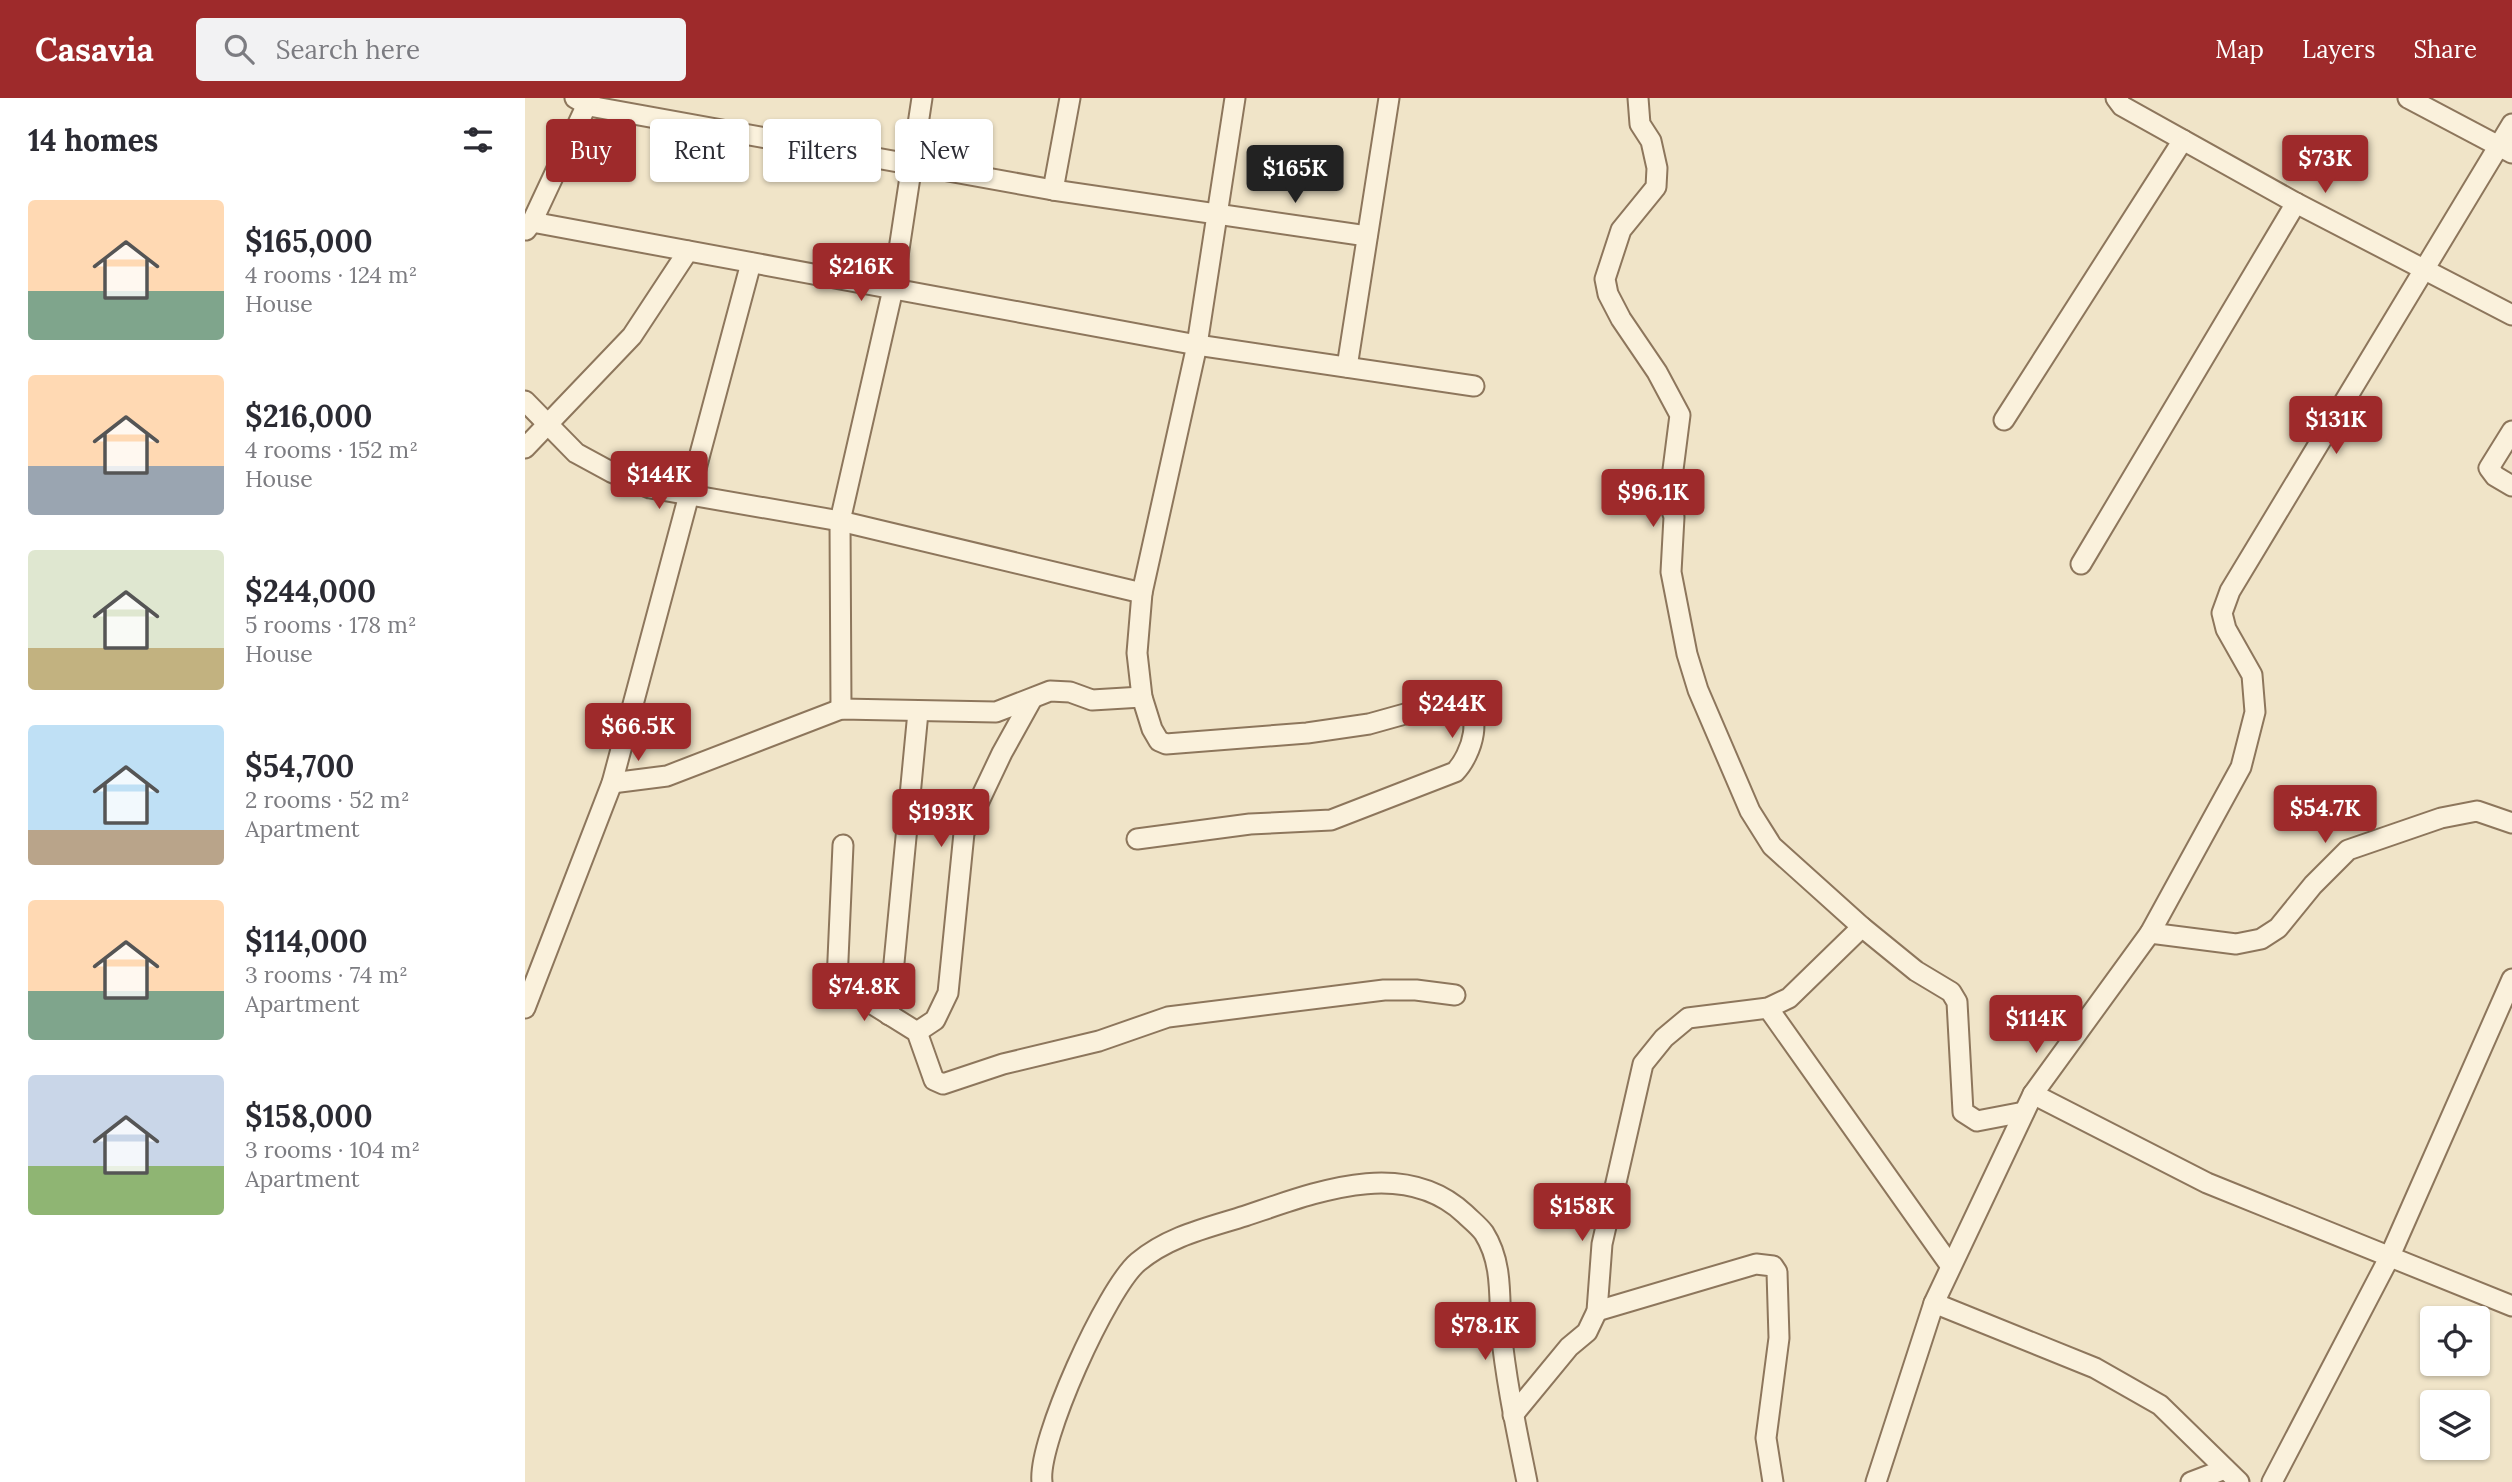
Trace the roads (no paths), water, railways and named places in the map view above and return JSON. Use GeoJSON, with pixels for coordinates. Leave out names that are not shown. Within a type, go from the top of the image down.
{"type":"FeatureCollection","features":[{"type":"Feature","properties":{"kind":"street"},"geometry":{"type":"LineString","coordinates":[[919,119],[922,98]]}},
{"type":"Feature","properties":{"kind":"street"},"geometry":{"type":"LineString","coordinates":[[1053,190],[1070,98]]}},
{"type":"Feature","properties":{"kind":"street"},"geometry":{"type":"LineString","coordinates":[[1137,839],[1250,824],[1331,820],[1455,772],[1468,754],[1474,732],[1468,711],[1461,701],[1450,699],[1369,724],[1307,733],[1166,744],[1152,729],[1142,697],[1137,653],[1142,593],[1197,345],[1235,98]]}},
{"type":"Feature","properties":{"kind":"street"},"geometry":{"type":"LineString","coordinates":[[1347,367],[1389,98]]}},
{"type":"Feature","properties":{"kind":"street"},"geometry":{"type":"LineString","coordinates":[[1638,98],[1640,124],[1651,141],[1657,168],[1657,187],[1621,230],[1605,279],[1608,294],[1621,319],[1657,372],[1681,415],[1669,501],[1674,517],[1671,572],[1687,654],[1698,690],[1760,830],[1772,846],[1862,927],[1916,971],[1951,992],[1957,1002],[1963,1112],[1977,1121],[2029,1103],[2207,1183],[2512,1306]]}},
{"type":"Feature","properties":{"kind":"street"},"geometry":{"type":"LineString","coordinates":[[2116,98],[2122,106],[2296,203],[2512,315]]}},
{"type":"Feature","properties":{"kind":"street"},"geometry":{"type":"LineString","coordinates":[[2408,98],[2506,150]]}},
{"type":"Feature","properties":{"kind":"street"},"geometry":{"type":"LineString","coordinates":[[895,162],[585,101],[529,227],[688,251],[1197,345],[1474,386]]}},
{"type":"Feature","properties":{"kind":"street"},"geometry":{"type":"LineString","coordinates":[[1876,1482],[1934,1303],[2029,1103],[2150,933],[2241,767],[2255,712],[2252,675],[2222,613],[2230,591],[2427,270],[2506,150],[2512,124]]}},
{"type":"Feature","properties":{"kind":"street"},"geometry":{"type":"LineString","coordinates":[[2004,420],[2183,140]]}},
{"type":"Feature","properties":{"kind":"street"},"geometry":{"type":"LineString","coordinates":[[993,180],[1367,236]]}},
{"type":"Feature","properties":{"kind":"street"},"geometry":{"type":"LineString","coordinates":[[841,709],[840,521],[893,289],[910,182]]}},
{"type":"Feature","properties":{"kind":"street"},"geometry":{"type":"LineString","coordinates":[[2081,564],[2296,203]]}},
{"type":"Feature","properties":{"kind":"street"},"geometry":{"type":"LineString","coordinates":[[525,448],[632,336],[688,251]]}},
{"type":"Feature","properties":{"kind":"street"},"geometry":{"type":"LineString","coordinates":[[525,1008],[612,783],[751,263]]}},
{"type":"Feature","properties":{"kind":"street"},"geometry":{"type":"LineString","coordinates":[[525,401],[576,453],[611,472],[650,488],[690,498],[840,521],[1142,593]]}},
{"type":"Feature","properties":{"kind":"street"},"geometry":{"type":"LineString","coordinates":[[2512,431],[2489,468],[2495,477],[2512,486]]}},
{"type":"Feature","properties":{"kind":"street"},"geometry":{"type":"LineString","coordinates":[[612,783],[667,776],[841,709],[996,712],[1050,691],[1070,692],[1093,700],[1142,697]]}},
{"type":"Feature","properties":{"kind":"street"},"geometry":{"type":"LineString","coordinates":[[917,1032],[935,1020],[948,993],[964,833],[1002,753],[1032,699]]}},
{"type":"Feature","properties":{"kind":"street"},"geometry":{"type":"LineString","coordinates":[[889,1015],[919,712]]}},
{"type":"Feature","properties":{"kind":"street"},"geometry":{"type":"LineString","coordinates":[[2150,933],[2236,944],[2261,939],[2278,928],[2313,885],[2348,850],[2441,818],[2477,811],[2512,823]]}},
{"type":"Feature","properties":{"kind":"street"},"geometry":{"type":"LineString","coordinates":[[843,845],[837,982],[917,1032],[934,1080],[950,1084],[1003,1064],[1099,1041],[1168,1017],[1384,990],[1416,990],[1455,995]]}},
{"type":"Feature","properties":{"kind":"street"},"geometry":{"type":"LineString","coordinates":[[1513,1415],[1569,1347],[1587,1332],[1597,1311],[1602,1244],[1643,1063],[1664,1038],[1688,1018],[1768,1008],[1789,998],[1862,927]]}},
{"type":"Feature","properties":{"kind":"street"},"geometry":{"type":"LineString","coordinates":[[2272,1482],[2389,1258],[2512,979]]}},
{"type":"Feature","properties":{"kind":"street"},"geometry":{"type":"LineString","coordinates":[[1768,1008],[1951,1265]]}},
{"type":"Feature","properties":{"kind":"street"},"geometry":{"type":"LineString","coordinates":[[1042,1482],[1046,1446],[1060,1407],[1114,1291],[1136,1263],[1164,1242],[1325,1189],[1366,1182],[1411,1186],[1449,1199],[1484,1232],[1500,1275],[1501,1330],[1513,1415],[1527,1482]]}},
{"type":"Feature","properties":{"kind":"street"},"geometry":{"type":"LineString","coordinates":[[1597,1311],[1756,1264],[1773,1265],[1777,1272],[1779,1338],[1766,1438],[1773,1482]]}},
{"type":"Feature","properties":{"kind":"street"},"geometry":{"type":"LineString","coordinates":[[1934,1303],[2095,1368],[2160,1405],[2232,1476]]}},
{"type":"Feature","properties":{"kind":"street"},"geometry":{"type":"LineString","coordinates":[[2191,1482],[2232,1476]]}}]}
